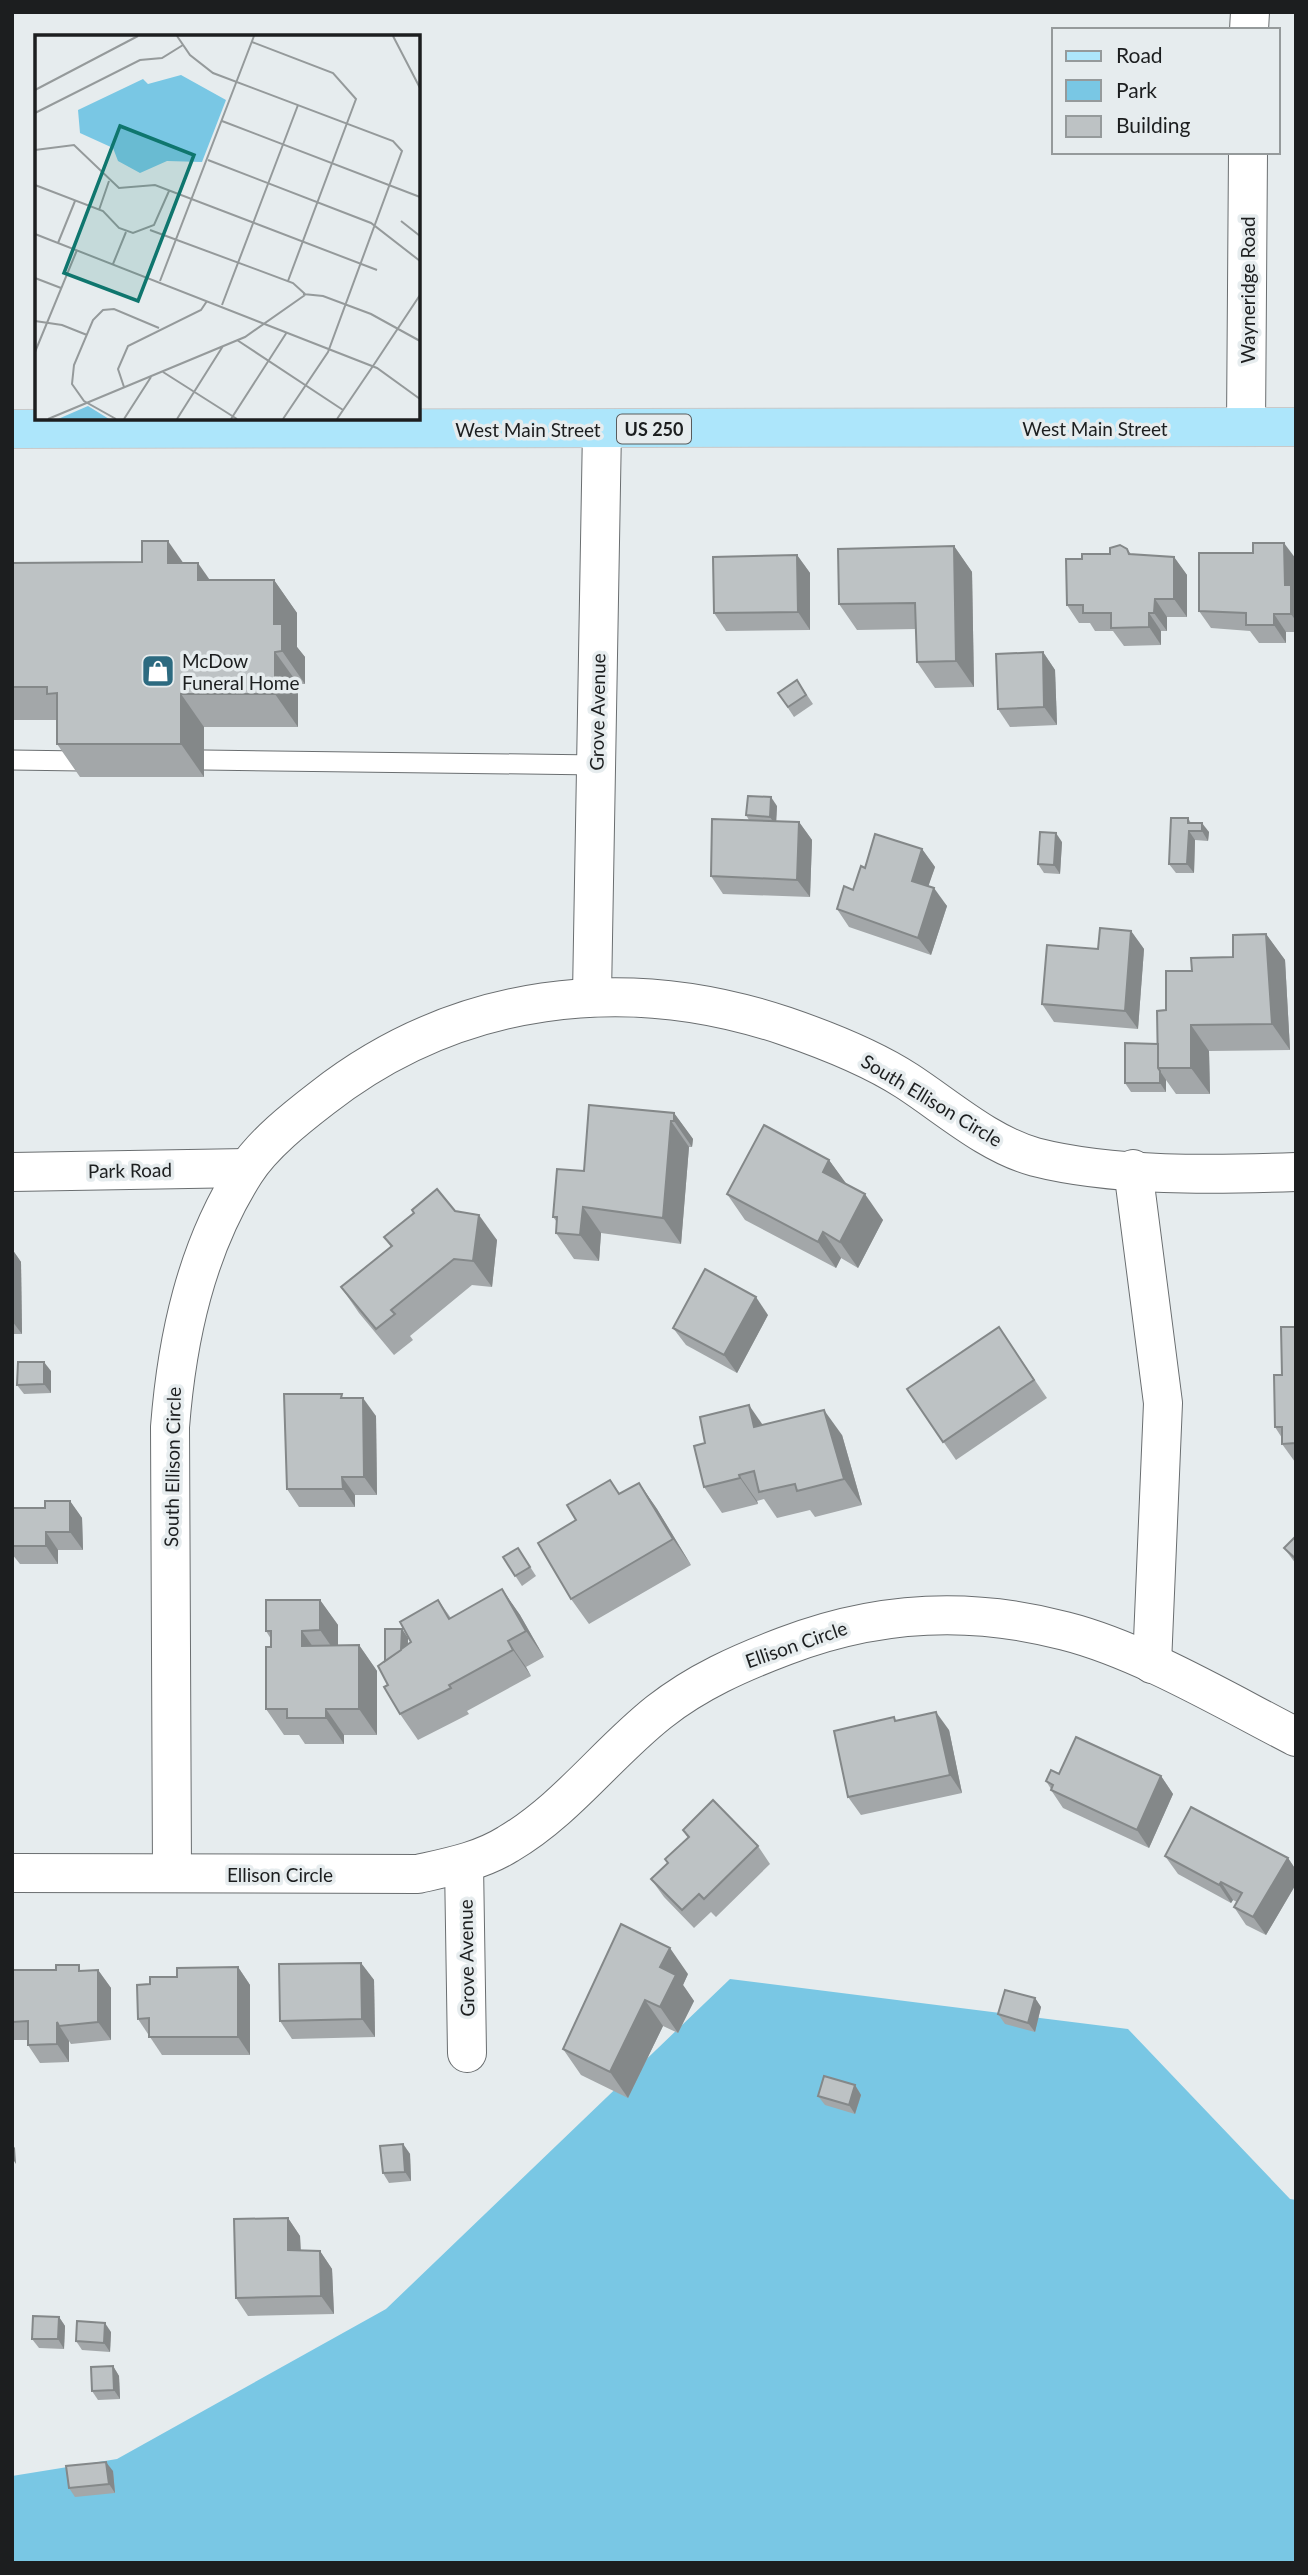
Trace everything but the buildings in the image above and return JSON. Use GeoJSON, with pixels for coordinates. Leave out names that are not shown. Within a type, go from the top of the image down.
{"type":"FeatureCollection","features":[{"type":"Feature","properties":{"kind":"main road","name":"West Main Street"},"geometry":{"type":"LineString","coordinates":[[12,429],[1296,427]]}},
{"type":"Feature","properties":{"kind":"street","name":"Wayneridge Road"},"geometry":{"type":"LineString","coordinates":[[1246,427],[1248,154]]}},
{"type":"Feature","properties":{"kind":"street","name":"Grove Avenue"},"geometry":{"type":"LineString","coordinates":[[592,995],[602,429]]}},
{"type":"Feature","properties":{"kind":"street","name":"South Ellison Circle"},"geometry":{"type":"LineString","coordinates":[[172,1873],[170,1427],[174,1373],[184,1319],[200,1267],[221,1216],[247,1168],[298,1116],[340,1084],[396,1051],[480,1015],[531,1002],[592,995],[692,1004],[782,1025],[844,1049],[903,1079],[990,1137],[1030,1156],[1072,1166],[1224,1175],[1296,1172]]}},
{"type":"Feature","properties":{"kind":"street","name":"Park Road"},"geometry":{"type":"LineString","coordinates":[[12,1172],[247,1168]]}},
{"type":"Feature","properties":{"kind":"street"},"geometry":{"type":"LineString","coordinates":[[1133,1169],[1163,1403],[1152,1664]]}},
{"type":"Feature","properties":{"kind":"street","name":"Ellison Circle"},"geometry":{"type":"LineString","coordinates":[[12,1873],[418,1874],[464,1864],[508,1845],[541,1821],[596,1772],[626,1740],[696,1686],[735,1665],[819,1633],[865,1622],[911,1616],[957,1614],[1004,1618],[1067,1631],[1152,1664],[1296,1737]]}},
{"type":"Feature","properties":{"kind":"street","name":"Grove Avenue"},"geometry":{"type":"LineString","coordinates":[[464,1864],[467,2053]]}},
{"type":"Feature","properties":{"kind":"lane"},"geometry":{"type":"LineString","coordinates":[[12,760],[80,761]]}},
{"type":"Feature","properties":{"kind":"lane"},"geometry":{"type":"LineString","coordinates":[[204,760],[597,765]]}},
{"type":"Feature","properties":{"kind":"green space"},"geometry":{"type":"Polygon","coordinates":[[[730,1979],[1128,2029],[1290,2199],[1296,2200],[1296,2563],[12,2563],[12,2476],[117,2459],[386,2309],[730,1979]]]}},
{"type":"Feature","properties":{"kind":"place","name":"McDow Funeral Home"},"geometry":{"type":"Point","coordinates":[158,671]}}]}
